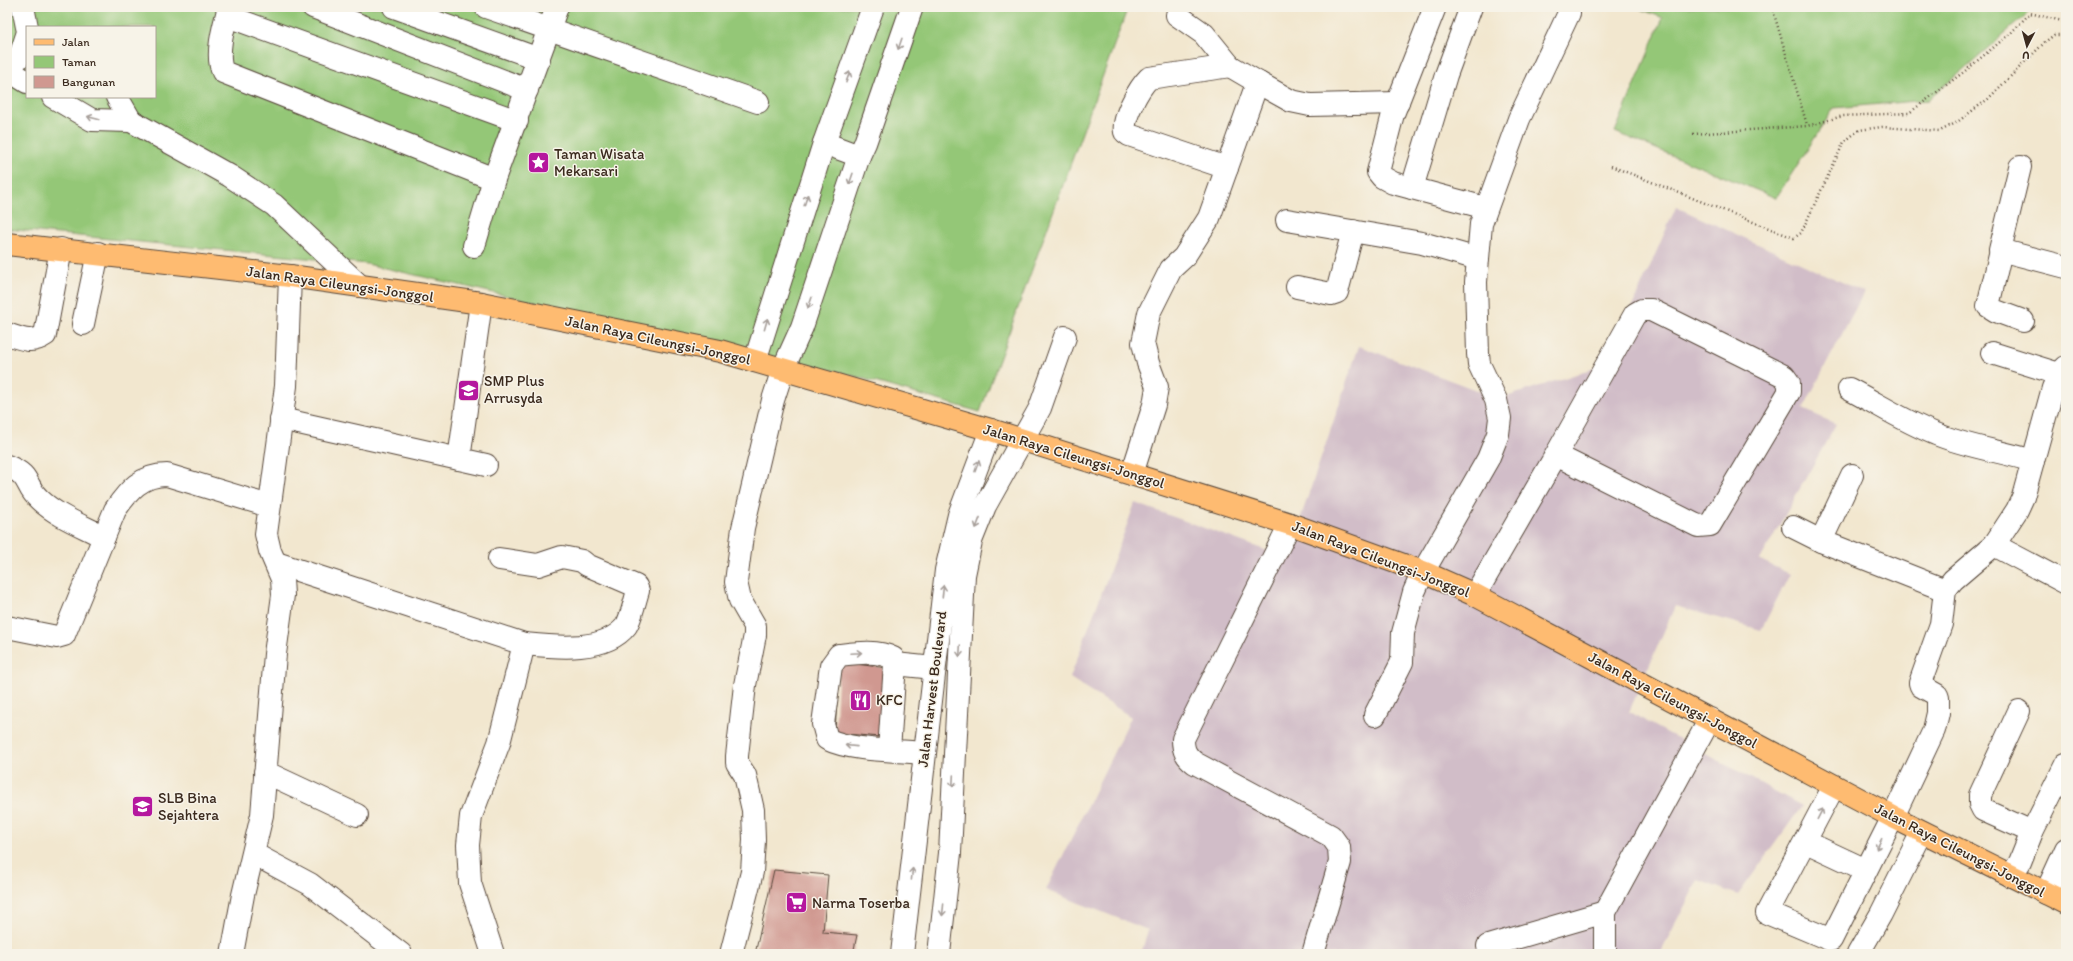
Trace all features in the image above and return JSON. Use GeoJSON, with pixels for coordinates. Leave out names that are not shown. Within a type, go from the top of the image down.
{"type":"FeatureCollection","features":[{"type":"Feature","properties":{"kind":"main road","name":"Jalan Raya Cileungsi-Jonggol"},"geometry":{"type":"LineString","coordinates":[[7,244],[98,253],[290,276],[481,303],[720,351],[1023,439],[1290,524],[1422,572],[1475,595],[1893,817],[2066,903]]}},
{"type":"Feature","properties":{"kind":"street"},"geometry":{"type":"LineString","coordinates":[[23,7],[27,26]]}},
{"type":"Feature","properties":{"kind":"street"},"geometry":{"type":"LineString","coordinates":[[313,7],[527,90]]}},
{"type":"Feature","properties":{"kind":"street"},"geometry":{"type":"LineString","coordinates":[[394,7],[433,14],[539,59]]}},
{"type":"Feature","properties":{"kind":"street"},"geometry":{"type":"LineString","coordinates":[[486,7],[758,102]]}},
{"type":"Feature","properties":{"kind":"street"},"geometry":{"type":"LineString","coordinates":[[474,246],[494,178],[517,120],[557,7]]}},
{"type":"Feature","properties":{"kind":"street"},"geometry":{"type":"LineString","coordinates":[[755,361],[824,143],[874,7]]}},
{"type":"Feature","properties":{"kind":"street"},"geometry":{"type":"LineString","coordinates":[[731,954],[752,872],[754,840],[753,810],[745,775],[737,763],[745,685],[756,635],[755,626],[740,600],[736,582],[742,528],[773,400],[783,369],[802,327],[859,156],[865,143],[912,7]]}},
{"type":"Feature","properties":{"kind":"street"},"geometry":{"type":"LineString","coordinates":[[1435,7],[1393,114],[1378,172],[1385,179],[1486,208]]}},
{"type":"Feature","properties":{"kind":"street"},"geometry":{"type":"LineString","coordinates":[[1412,188],[1446,75],[1471,7]]}},
{"type":"Feature","properties":{"kind":"street"},"geometry":{"type":"LineString","coordinates":[[494,178],[224,72],[220,65],[220,59],[228,12],[517,120]]}},
{"type":"Feature","properties":{"kind":"street"},"geometry":{"type":"LineString","coordinates":[[1375,715],[1402,662],[1403,633],[1414,592],[1422,572],[1488,459],[1498,434],[1500,418],[1496,400],[1479,364],[1478,354],[1475,310],[1481,224],[1519,120],[1569,13]]}},
{"type":"Feature","properties":{"kind":"street"},"geometry":{"type":"LineString","coordinates":[[1177,15],[1204,34],[1230,66],[1300,104],[1310,106],[1398,103]]}},
{"type":"Feature","properties":{"kind":"street"},"geometry":{"type":"LineString","coordinates":[[26,38],[20,56],[8,71],[26,81]]}},
{"type":"Feature","properties":{"kind":"street"},"geometry":{"type":"LineString","coordinates":[[1227,168],[1130,135],[1125,132],[1124,123],[1139,91],[1149,78],[1230,66]]}},
{"type":"Feature","properties":{"kind":"street"},"geometry":{"type":"LineString","coordinates":[[1132,474],[1154,406],[1157,387],[1148,364],[1143,343],[1150,313],[1171,269],[1184,257],[1209,218],[1259,83]]}},
{"type":"Feature","properties":{"kind":"street"},"geometry":{"type":"LineString","coordinates":[[55,98],[92,120],[131,122],[230,176],[274,205],[360,286]]}},
{"type":"Feature","properties":{"kind":"street"},"geometry":{"type":"LineString","coordinates":[[118,98],[131,122]]}},
{"type":"Feature","properties":{"kind":"street"},"geometry":{"type":"LineString","coordinates":[[824,143],[859,156]]}},
{"type":"Feature","properties":{"kind":"street"},"geometry":{"type":"LineString","coordinates":[[2020,167],[2000,248],[2001,251],[1988,306],[1996,311],[2023,321]]}},
{"type":"Feature","properties":{"kind":"street"},"geometry":{"type":"LineString","coordinates":[[1287,220],[1422,243],[1478,259]]}},
{"type":"Feature","properties":{"kind":"street"},"geometry":{"type":"LineString","coordinates":[[1297,287],[1331,294],[1337,292],[1353,231]]}},
{"type":"Feature","properties":{"kind":"street"},"geometry":{"type":"LineString","coordinates":[[7,334],[30,341],[38,340],[45,335],[61,249]]}},
{"type":"Feature","properties":{"kind":"street"},"geometry":{"type":"LineString","coordinates":[[2001,251],[2066,267]]}},
{"type":"Feature","properties":{"kind":"street"},"geometry":{"type":"LineString","coordinates":[[83,324],[98,253]]}},
{"type":"Feature","properties":{"kind":"street"},"geometry":{"type":"LineString","coordinates":[[232,954],[243,894],[254,854],[262,815],[275,654],[283,595],[282,579],[270,551],[266,534],[286,386],[290,276]]}},
{"type":"Feature","properties":{"kind":"street"},"geometry":{"type":"LineString","coordinates":[[459,459],[481,303]]}},
{"type":"Feature","properties":{"kind":"street"},"geometry":{"type":"LineString","coordinates":[[1475,595],[1635,314],[1642,310],[1651,310],[1784,376],[1789,382],[1788,392],[1712,522],[1706,527],[1698,526],[1556,455]]}},
{"type":"Feature","properties":{"kind":"street","name":"Jalan Harvest Boulevard"},"geometry":{"type":"LineString","coordinates":[[939,954],[950,836],[964,575],[971,542],[985,506],[1040,408],[1065,337]]}},
{"type":"Feature","properties":{"kind":"street"},"geometry":{"type":"LineString","coordinates":[[1834,786],[1806,842],[1767,913],[1831,940],[1928,745],[1938,713],[1938,696],[1925,689],[1920,683],[1941,624],[1946,590],[1953,580],[1994,545],[2017,510],[2023,498],[2047,407],[2062,370],[1992,353]]}},
{"type":"Feature","properties":{"kind":"street"},"geometry":{"type":"LineString","coordinates":[[1849,389],[1909,422],[1935,434],[1972,446],[2033,461]]}},
{"type":"Feature","properties":{"kind":"street"},"geometry":{"type":"LineString","coordinates":[[281,419],[486,465]]}},
{"type":"Feature","properties":{"kind":"street","name":"Jalan Harvest Boulevard"},"geometry":{"type":"LineString","coordinates":[[902,954],[946,570],[960,515],[991,430]]}},
{"type":"Feature","properties":{"kind":"street"},"geometry":{"type":"LineString","coordinates":[[7,466],[23,474],[33,493],[48,507],[104,537]]}},
{"type":"Feature","properties":{"kind":"street"},"geometry":{"type":"LineString","coordinates":[[7,627],[57,637],[62,636],[115,510],[123,498],[141,481],[157,475],[167,475],[269,506]]}},
{"type":"Feature","properties":{"kind":"street"},"geometry":{"type":"LineString","coordinates":[[1821,541],[1852,475]]}},
{"type":"Feature","properties":{"kind":"street"},"geometry":{"type":"LineString","coordinates":[[1290,524],[1183,740],[1183,748],[1186,755],[1195,763],[1331,836],[1338,847],[1340,862],[1313,954]]}},
{"type":"Feature","properties":{"kind":"street"},"geometry":{"type":"LineString","coordinates":[[1793,527],[1821,541],[1946,590]]}},
{"type":"Feature","properties":{"kind":"street"},"geometry":{"type":"LineString","coordinates":[[1994,545],[2066,583]]}},
{"type":"Feature","properties":{"kind":"street"},"geometry":{"type":"LineString","coordinates":[[276,563],[524,644],[563,647],[586,646],[610,638],[626,626],[638,591],[636,586],[587,565],[582,561],[562,557],[538,564],[498,559]]}},
{"type":"Feature","properties":{"kind":"street"},"geometry":{"type":"LineString","coordinates":[[494,954],[470,883],[468,845],[471,816],[499,743],[524,644]]}},
{"type":"Feature","properties":{"kind":"street"},"geometry":{"type":"LineString","coordinates":[[889,750],[895,664],[893,658],[886,655],[859,652],[839,654],[831,666],[823,724],[827,739],[839,745],[889,750],[924,753]]}},
{"type":"Feature","properties":{"kind":"street"},"geometry":{"type":"LineString","coordinates":[[895,664],[934,668]]}},
{"type":"Feature","properties":{"kind":"street"},"geometry":{"type":"LineString","coordinates":[[2019,711],[1980,795],[1980,804],[1983,810],[2032,832]]}},
{"type":"Feature","properties":{"kind":"street"},"geometry":{"type":"LineString","coordinates":[[1605,954],[1605,912],[1710,719]]}},
{"type":"Feature","properties":{"kind":"street"},"geometry":{"type":"LineString","coordinates":[[2011,876],[2020,862],[2032,832],[2066,764]]}},
{"type":"Feature","properties":{"kind":"street"},"geometry":{"type":"LineString","coordinates":[[265,772],[357,815]]}},
{"type":"Feature","properties":{"kind":"street"},"geometry":{"type":"LineString","coordinates":[[1858,954],[1882,914],[1922,832]]}},
{"type":"Feature","properties":{"kind":"street"},"geometry":{"type":"LineString","coordinates":[[916,834],[950,836]]}},
{"type":"Feature","properties":{"kind":"street"},"geometry":{"type":"LineString","coordinates":[[1806,842],[1866,870]]}},
{"type":"Feature","properties":{"kind":"street"},"geometry":{"type":"LineString","coordinates":[[2046,893],[2066,849]]}},
{"type":"Feature","properties":{"kind":"street"},"geometry":{"type":"LineString","coordinates":[[254,854],[310,884],[401,954]]}},
{"type":"Feature","properties":{"kind":"street"},"geometry":{"type":"LineString","coordinates":[[1488,946],[1605,912]]}},
{"type":"Feature","properties":{"kind":"path"},"geometry":{"type":"LineString","coordinates":[[1772,7],[1807,125]]}},
{"type":"Feature","properties":{"kind":"path"},"geometry":{"type":"LineString","coordinates":[[1692,134],[1807,125],[1843,116],[1909,113],[2012,32],[2030,13],[2066,22]]}},
{"type":"Feature","properties":{"kind":"path"},"geometry":{"type":"LineString","coordinates":[[1611,166],[1794,238],[1801,234],[1844,142],[1859,130],[1882,128],[1940,131],[1956,122],[1988,99],[2045,42],[2054,35],[2066,35]]}},
{"type":"Feature","properties":{"kind":"shaded area"},"geometry":{"type":"Polygon","coordinates":[[[1676,207],[1864,292],[1803,409],[1836,424],[1760,560],[1790,574],[1761,630],[1675,606],[1629,712],[1802,806],[1738,895],[1698,880],[1660,954],[1141,954],[1148,930],[1046,890],[1131,717],[1070,678],[1135,503],[1287,558],[1359,346],[1500,399],[1607,364],[1676,207]]]}},
{"type":"Feature","properties":{"kind":"green space","name":"Taman Wisata Mekarsari"},"geometry":{"type":"Polygon","coordinates":[[[7,7],[1128,7],[980,412],[840,372],[367,264],[7,229],[7,7]]]}},
{"type":"Feature","properties":{"kind":"green space"},"geometry":{"type":"Polygon","coordinates":[[[1636,7],[2035,7],[1928,100],[1834,108],[1776,198],[1615,132],[1663,18],[1636,7]]]}},
{"type":"Feature","properties":{"kind":"building","name":"KFC"},"geometry":{"type":"Polygon","coordinates":[[[839,662],[888,668],[881,737],[835,733],[839,662]]]}},
{"type":"Feature","properties":{"kind":"building","name":"Narma Toserba"},"geometry":{"type":"Polygon","coordinates":[[[774,870],[828,875],[823,932],[857,935],[853,954],[755,954],[774,870]]]}},
{"type":"Feature","properties":{"kind":"place","name":"Taman Wisata Mekarsari"},"geometry":{"type":"Point","coordinates":[539,163]}},
{"type":"Feature","properties":{"kind":"place","name":"SMP Plus Arrusyda"},"geometry":{"type":"Point","coordinates":[469,390]}},
{"type":"Feature","properties":{"kind":"place","name":"KFC"},"geometry":{"type":"Point","coordinates":[861,700]}},
{"type":"Feature","properties":{"kind":"place","name":"SLB Bina Sejahtera"},"geometry":{"type":"Point","coordinates":[143,807]}},
{"type":"Feature","properties":{"kind":"place","name":"Narma Toserba"},"geometry":{"type":"Point","coordinates":[796,903]}}]}
